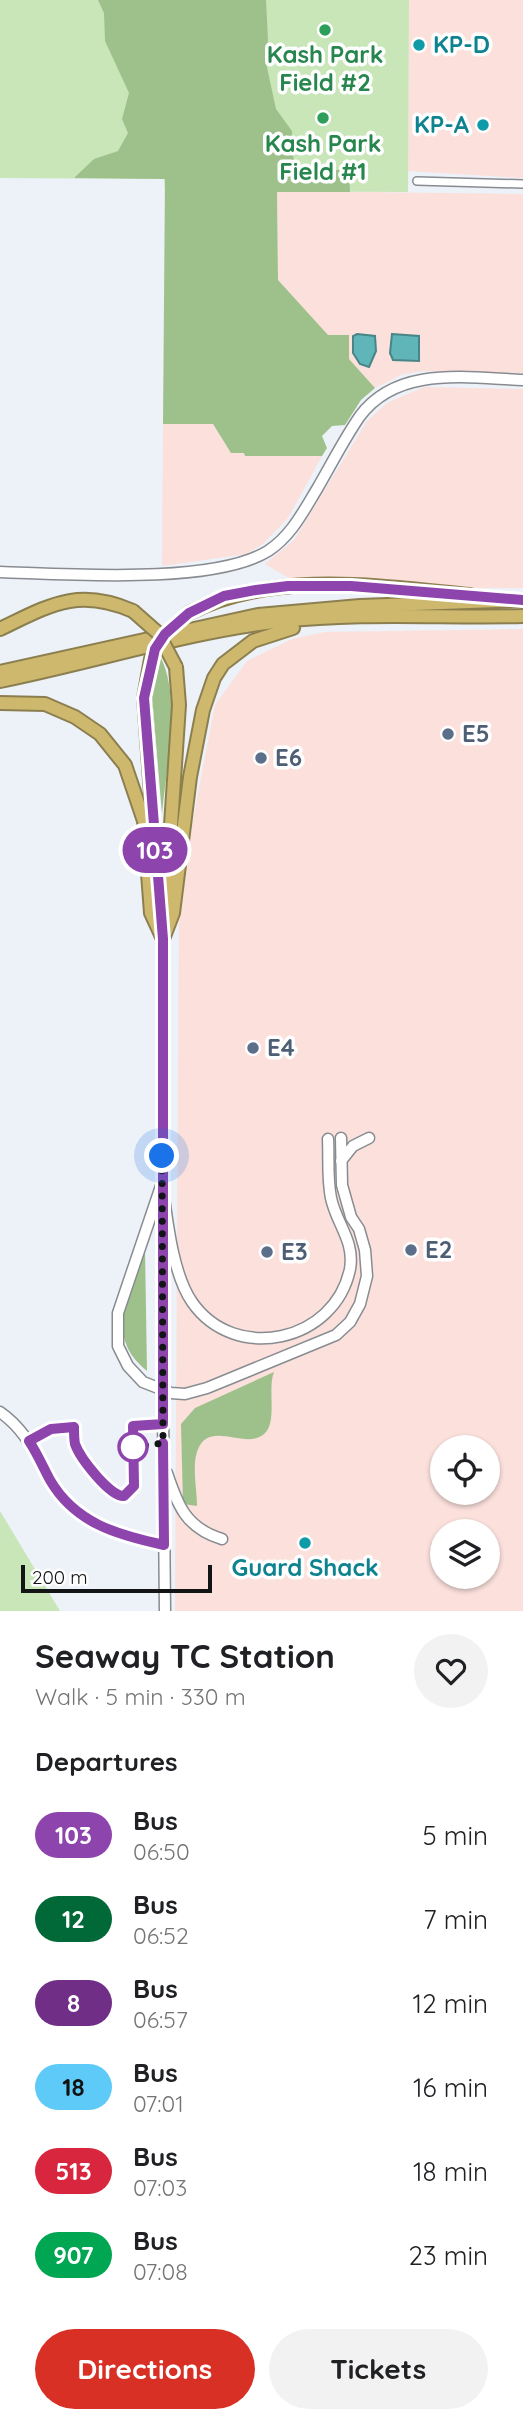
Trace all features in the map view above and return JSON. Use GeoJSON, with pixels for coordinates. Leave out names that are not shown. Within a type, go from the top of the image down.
{"type":"FeatureCollection","features":[{"type":"Feature","properties":{"kind":"highway"},"geometry":{"type":"LineString","coordinates":[[189,613],[224,596],[288,586],[412,590],[519,600]]}},
{"type":"Feature","properties":{"kind":"highway"},"geometry":{"type":"LineString","coordinates":[[0,629],[47,606],[81,598],[116,604],[133,611],[158,633],[176,667],[179,698],[163,939]]}},
{"type":"Feature","properties":{"kind":"highway"},"geometry":{"type":"LineString","coordinates":[[0,671],[258,615],[347,607],[519,600]]}},
{"type":"Feature","properties":{"kind":"highway"},"geometry":{"type":"LineString","coordinates":[[0,681],[247,626],[342,616],[523,616]]}},
{"type":"Feature","properties":{"kind":"highway"},"geometry":{"type":"LineString","coordinates":[[163,939],[173,914],[181,838],[203,710],[214,678],[223,664],[253,641],[284,629],[388,618]]}},
{"type":"Feature","properties":{"kind":"highway"},"geometry":{"type":"LineString","coordinates":[[151,659],[144,698],[163,939]]}},
{"type":"Feature","properties":{"kind":"highway"},"geometry":{"type":"LineString","coordinates":[[0,703],[45,704],[75,717],[100,734],[125,765],[144,821],[151,914],[163,939]]}},
{"type":"Feature","properties":{"kind":"street"},"geometry":{"type":"LineString","coordinates":[[417,181],[523,184]]}},
{"type":"Feature","properties":{"kind":"street"},"geometry":{"type":"LineString","coordinates":[[0,572],[151,574],[211,567],[253,558],[268,550],[297,522],[361,415],[389,389],[422,379],[523,380]]}},
{"type":"Feature","properties":{"kind":"street"},"geometry":{"type":"LineString","coordinates":[[163,939],[165,1611]]}},
{"type":"Feature","properties":{"kind":"street"},"geometry":{"type":"LineString","coordinates":[[162,1183],[118,1313],[116,1335],[122,1356],[135,1374],[153,1388],[185,1394],[319,1345],[342,1331],[355,1314],[366,1286],[365,1250],[359,1229],[345,1203],[341,1138]]}},
{"type":"Feature","properties":{"kind":"street"},"geometry":{"type":"LineString","coordinates":[[341,1161],[353,1146],[369,1138]]}},
{"type":"Feature","properties":{"kind":"street"},"geometry":{"type":"LineString","coordinates":[[162,1183],[176,1258],[186,1292],[198,1310],[216,1325],[236,1335],[266,1339],[287,1336],[310,1325],[328,1311],[341,1292],[349,1272],[349,1241],[331,1200],[328,1139]]}},
{"type":"Feature","properties":{"kind":"street"},"geometry":{"type":"LineString","coordinates":[[0,1412],[24,1432],[50,1480],[76,1513],[117,1533],[164,1545]]}},
{"type":"Feature","properties":{"kind":"street"},"geometry":{"type":"LineString","coordinates":[[163,1462],[184,1517],[207,1535],[222,1539]]}},
{"type":"Feature","properties":{"kind":"shaded area"},"geometry":{"type":"Polygon","coordinates":[[[409,0],[523,0],[523,178],[408,171],[409,0]]]}},
{"type":"Feature","properties":{"kind":"shaded area"},"geometry":{"type":"Polygon","coordinates":[[[277,191],[523,194],[523,373],[422,371],[401,375],[375,388],[278,280],[277,191]]]}},
{"type":"Feature","properties":{"kind":"shaded area"},"geometry":{"type":"Polygon","coordinates":[[[424,387],[523,389],[523,588],[459,588],[289,578],[265,564],[294,540],[367,421],[387,403],[424,387]]]}},
{"type":"Feature","properties":{"kind":"shaded area"},"geometry":{"type":"Polygon","coordinates":[[[163,424],[213,424],[231,453],[245,453],[245,456],[322,456],[288,518],[263,544],[246,554],[162,566],[163,424]]]}},
{"type":"Feature","properties":{"kind":"shaded area"},"geometry":{"type":"Polygon","coordinates":[[[523,629],[523,1611],[175,1611],[179,893],[215,705],[247,661],[292,639],[325,632],[523,629]]]}},
{"type":"Feature","properties":{"kind":"green space"},"geometry":{"type":"Polygon","coordinates":[[[0,0],[409,0],[408,192],[165,191],[164,179],[0,178],[0,0]]]}},
{"type":"Feature","properties":{"kind":"green space"},"geometry":{"type":"Polygon","coordinates":[[[98,0],[266,0],[268,40],[265,58],[276,109],[292,131],[294,169],[349,170],[350,192],[277,192],[278,280],[328,335],[349,335],[349,359],[375,388],[361,400],[345,425],[332,426],[322,436],[327,448],[322,456],[245,456],[244,453],[231,453],[213,424],[163,424],[165,179],[74,178],[94,159],[118,151],[128,133],[122,119],[129,93],[105,41],[104,13],[98,0]]]}},
{"type":"Feature","properties":{"kind":"green space"},"geometry":{"type":"Polygon","coordinates":[[[160,656],[167,673],[171,712],[162,814],[152,695],[160,656]]]}},
{"type":"Feature","properties":{"kind":"green space"},"geometry":{"type":"Polygon","coordinates":[[[145,1250],[147,1371],[134,1358],[126,1344],[123,1329],[127,1298],[145,1250]]]}},
{"type":"Feature","properties":{"kind":"green space"},"geometry":{"type":"Polygon","coordinates":[[[274,1372],[268,1429],[256,1438],[218,1436],[209,1437],[202,1442],[195,1464],[197,1506],[183,1504],[181,1424],[195,1408],[274,1372]]]}},
{"type":"Feature","properties":{"kind":"green space"},"geometry":{"type":"Polygon","coordinates":[[[0,1511],[60,1611],[0,1611],[0,1511]]]}},
{"type":"Feature","properties":{"kind":"water"},"geometry":{"type":"Polygon","coordinates":[[[392,334],[419,336],[419,361],[393,360],[390,353],[392,334]]]}},
{"type":"Feature","properties":{"kind":"water"},"geometry":{"type":"Polygon","coordinates":[[[353,336],[375,336],[376,351],[369,367],[360,364],[353,353],[353,336]]]}},
{"type":"Feature","properties":{"kind":"tunnel"},"geometry":{"type":"LineString","coordinates":[[151,659],[165,634],[189,613]]}},
{"type":"Feature","properties":{"kind":"bus line","name":"103"},"geometry":{"type":"LineString","coordinates":[[163,1443],[164,1545],[117,1533],[76,1513],[50,1480],[29,1441],[51,1429],[74,1427],[78,1449],[111,1493],[119,1497],[128,1495],[134,1486],[133,1426],[163,1424],[163,939],[144,698],[155,649],[174,624],[189,613],[224,596],[256,590],[288,586],[351,586],[523,600]]}},
{"type":"Feature","properties":{"kind":"place","name":"Kash Park Field #2"},"geometry":{"type":"Point","coordinates":[325,30]}},
{"type":"Feature","properties":{"kind":"place","name":"KP-D"},"geometry":{"type":"Point","coordinates":[419,45]}},
{"type":"Feature","properties":{"kind":"place","name":"Kash Park Field #1"},"geometry":{"type":"Point","coordinates":[323,118]}},
{"type":"Feature","properties":{"kind":"place","name":"KP-A"},"geometry":{"type":"Point","coordinates":[483,125]}},
{"type":"Feature","properties":{"kind":"place","name":"E5"},"geometry":{"type":"Point","coordinates":[448,734]}},
{"type":"Feature","properties":{"kind":"place","name":"E6"},"geometry":{"type":"Point","coordinates":[261,758]}},
{"type":"Feature","properties":{"kind":"place","name":"E4"},"geometry":{"type":"Point","coordinates":[253,1048]}},
{"type":"Feature","properties":{"kind":"place","name":"E2"},"geometry":{"type":"Point","coordinates":[411,1250]}},
{"type":"Feature","properties":{"kind":"place","name":"E3"},"geometry":{"type":"Point","coordinates":[267,1252]}},
{"type":"Feature","properties":{"kind":"place","name":"Guard Shack"},"geometry":{"type":"Point","coordinates":[305,1543]}},
{"type":"Feature","properties":{"kind":"route"},"geometry":{"type":"LineString","coordinates":[[133,1447],[163,1443],[162,1156]]}}]}
